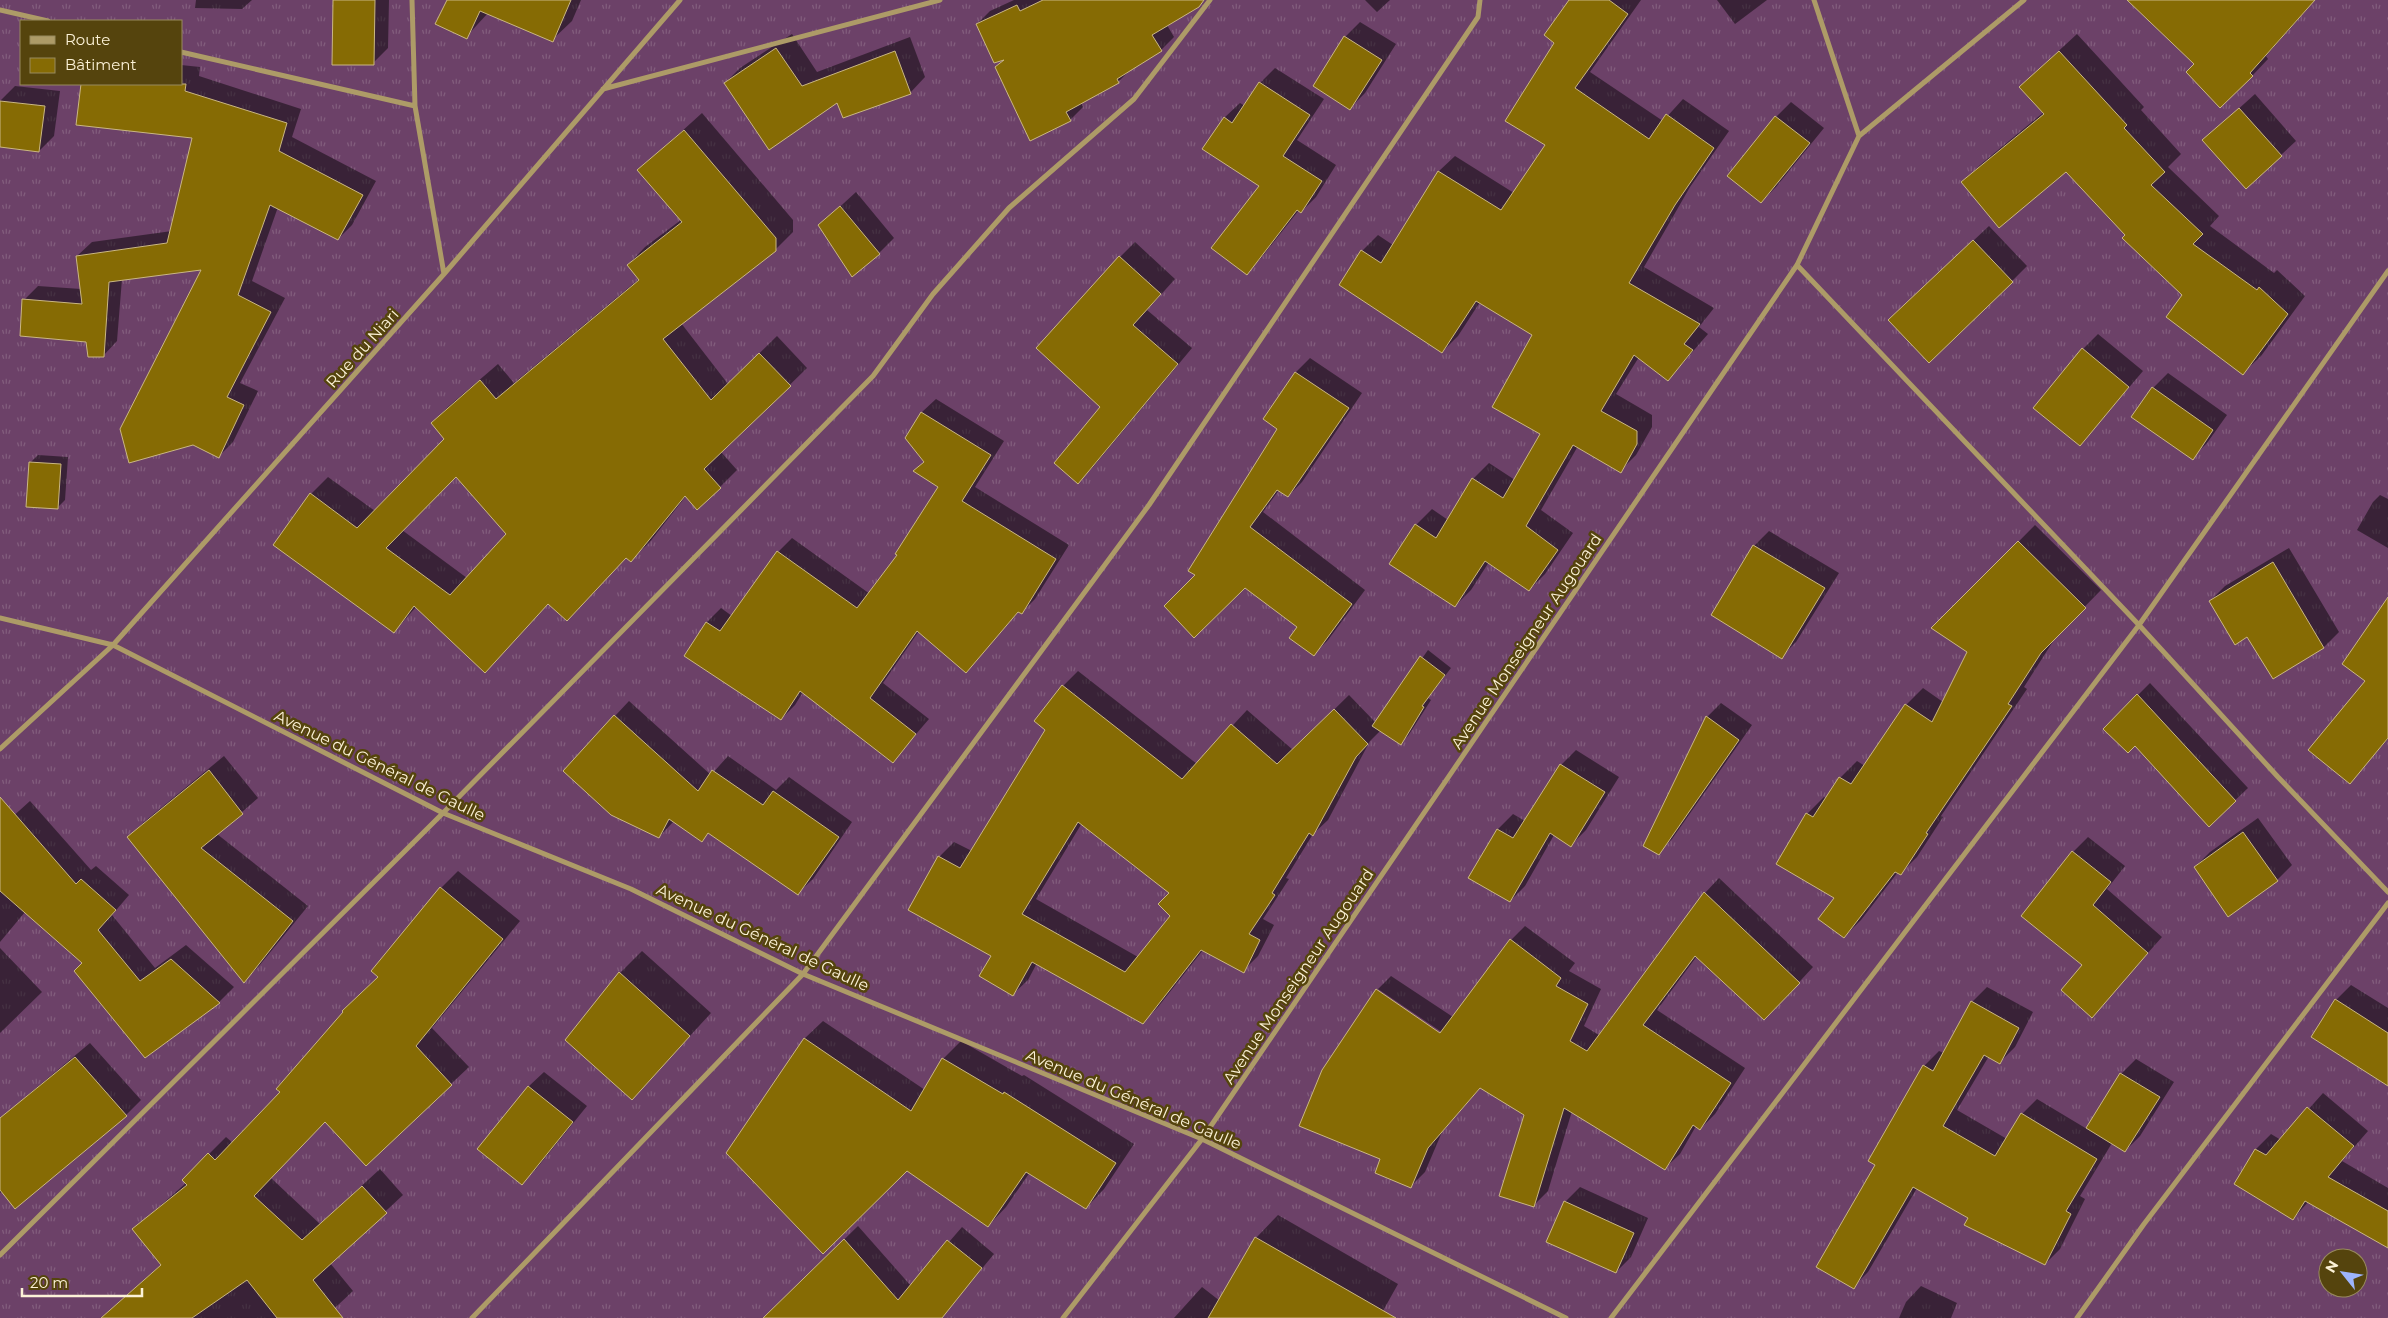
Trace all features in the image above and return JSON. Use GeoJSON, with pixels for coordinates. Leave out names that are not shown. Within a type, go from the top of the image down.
{"type":"FeatureCollection","features":[{"type":"Feature","properties":{"kind":"street"},"geometry":{"type":"LineString","coordinates":[[412,0],[415,106],[444,274]]}},
{"type":"Feature","properties":{"kind":"street","name":"Rue du Niari"},"geometry":{"type":"LineString","coordinates":[[0,749],[114,646],[444,274],[680,0]]}},
{"type":"Feature","properties":{"kind":"street"},"geometry":{"type":"LineString","coordinates":[[603,89],[940,0]]}},
{"type":"Feature","properties":{"kind":"street"},"geometry":{"type":"LineString","coordinates":[[0,1256],[443,814],[873,376],[932,294],[1009,208],[1134,99],[1210,0]]}},
{"type":"Feature","properties":{"kind":"street"},"geometry":{"type":"LineString","coordinates":[[472,1318],[803,974],[1149,505],[1478,17],[1480,0]]}},
{"type":"Feature","properties":{"kind":"street"},"geometry":{"type":"LineString","coordinates":[[1814,0],[1859,136]]}},
{"type":"Feature","properties":{"kind":"street","name":"Avenue Monseigneur Augouard"},"geometry":{"type":"LineString","coordinates":[[1063,1318],[1202,1139],[1797,265],[1859,136],[2024,0]]}},
{"type":"Feature","properties":{"kind":"street"},"geometry":{"type":"LineString","coordinates":[[0,10],[44,20]]}},
{"type":"Feature","properties":{"kind":"street"},"geometry":{"type":"LineString","coordinates":[[182,52],[415,106]]}},
{"type":"Feature","properties":{"kind":"street"},"geometry":{"type":"LineString","coordinates":[[1797,265],[2140,625],[2278,777],[2388,892]]}},
{"type":"Feature","properties":{"kind":"street"},"geometry":{"type":"LineString","coordinates":[[1611,1318],[2140,625],[2388,271]]}},
{"type":"Feature","properties":{"kind":"street","name":"Avenue du Général de Gaulle"},"geometry":{"type":"LineString","coordinates":[[0,618],[114,646],[443,814],[631,889],[803,974],[1202,1139],[1566,1318]]}},
{"type":"Feature","properties":{"kind":"street"},"geometry":{"type":"LineString","coordinates":[[2077,1318],[2144,1224],[2388,904]]}},
{"type":"Feature","properties":{"kind":"green space"},"geometry":{"type":"Polygon","coordinates":[[[0,0],[2388,0],[2388,1318],[0,1318],[0,0]]]}},
{"type":"Feature","properties":{"kind":"building"},"geometry":{"type":"Polygon","coordinates":[[[333,0],[375,0],[374,65],[332,65],[333,0]]]}},
{"type":"Feature","properties":{"kind":"building"},"geometry":{"type":"Polygon","coordinates":[[[447,0],[571,0],[553,42],[480,11],[467,39],[435,24],[447,0]]]}},
{"type":"Feature","properties":{"kind":"building"},"geometry":{"type":"Polygon","coordinates":[[[1043,0],[1204,0],[1199,7],[1152,35],[1162,51],[1117,79],[1119,83],[1066,112],[1071,121],[1030,141],[995,67],[1004,60],[994,63],[976,24],[1017,5],[1020,11],[1043,0]]]}},
{"type":"Feature","properties":{"kind":"building"},"geometry":{"type":"Polygon","coordinates":[[[1569,0],[1609,0],[1628,14],[1575,88],[1649,139],[1666,114],[1714,148],[1675,205],[1629,283],[1700,324],[1684,344],[1693,350],[1668,381],[1634,355],[1601,411],[1637,431],[1637,444],[1621,473],[1573,445],[1526,526],[1558,550],[1529,591],[1485,561],[1455,607],[1389,564],[1415,524],[1436,538],[1472,478],[1503,498],[1540,434],[1492,407],[1532,335],[1476,301],[1442,353],[1339,285],[1361,250],[1381,263],[1438,171],[1501,210],[1545,145],[1505,121],[1554,43],[1544,35],[1569,0]]]}},
{"type":"Feature","properties":{"kind":"building"},"geometry":{"type":"Polygon","coordinates":[[[2127,0],[2315,0],[2250,73],[2253,76],[2220,108],[2186,72],[2194,64],[2127,0]]]}},
{"type":"Feature","properties":{"kind":"building"},"geometry":{"type":"Polygon","coordinates":[[[1344,36],[1382,60],[1350,110],[1313,86],[1344,36]]]}},
{"type":"Feature","properties":{"kind":"building"},"geometry":{"type":"Polygon","coordinates":[[[776,48],[802,86],[895,51],[911,94],[843,118],[837,103],[769,150],[724,83],[776,48]]]}},
{"type":"Feature","properties":{"kind":"building"},"geometry":{"type":"Polygon","coordinates":[[[2059,51],[2127,125],[2124,128],[2165,172],[2151,185],[2203,234],[2193,244],[2257,290],[2259,287],[2288,314],[2243,375],[2166,317],[2182,295],[2122,238],[2125,235],[2066,172],[1999,228],[1961,182],[2044,114],[2019,87],[2059,51]]]}},
{"type":"Feature","properties":{"kind":"building"},"geometry":{"type":"Polygon","coordinates":[[[1259,82],[1310,115],[1283,156],[1322,181],[1301,213],[1297,210],[1247,275],[1211,248],[1259,186],[1202,149],[1224,117],[1232,123],[1259,82]]]}},
{"type":"Feature","properties":{"kind":"building"},"geometry":{"type":"Polygon","coordinates":[[[186,84],[185,91],[287,123],[279,151],[363,195],[338,240],[270,205],[238,295],[271,312],[227,397],[244,405],[219,458],[193,445],[129,463],[120,429],[201,270],[109,282],[104,357],[88,357],[86,342],[20,336],[22,299],[82,304],[76,256],[167,243],[192,138],[76,125],[81,85],[186,84]]]}},
{"type":"Feature","properties":{"kind":"building"},"geometry":{"type":"Polygon","coordinates":[[[0,101],[45,106],[39,152],[0,147],[0,101]]]}},
{"type":"Feature","properties":{"kind":"building"},"geometry":{"type":"Polygon","coordinates":[[[2239,108],[2282,156],[2246,189],[2202,140],[2239,108]]]}},
{"type":"Feature","properties":{"kind":"building"},"geometry":{"type":"Polygon","coordinates":[[[1775,116],[1810,143],[1761,203],[1727,176],[1775,116]]]}},
{"type":"Feature","properties":{"kind":"building"},"geometry":{"type":"Polygon","coordinates":[[[684,130],[776,238],[776,251],[663,339],[711,400],[759,353],[791,386],[704,469],[721,488],[697,510],[685,496],[631,562],[626,558],[567,621],[548,604],[485,673],[414,606],[394,633],[273,545],[310,493],[357,528],[444,439],[431,423],[480,380],[496,399],[639,280],[627,265],[682,222],[637,170],[684,130]],[[456,477],[386,548],[450,595],[506,534],[456,477]]]}},
{"type":"Feature","properties":{"kind":"building"},"geometry":{"type":"Polygon","coordinates":[[[840,206],[880,254],[852,277],[818,225],[840,206]]]}},
{"type":"Feature","properties":{"kind":"building"},"geometry":{"type":"Polygon","coordinates":[[[1973,240],[2013,282],[1929,363],[1888,320],[1973,240]]]}},
{"type":"Feature","properties":{"kind":"building"},"geometry":{"type":"Polygon","coordinates":[[[1119,256],[1161,294],[1133,325],[1178,364],[1078,484],[1054,463],[1100,407],[1036,348],[1119,256]]]}},
{"type":"Feature","properties":{"kind":"building"},"geometry":{"type":"Polygon","coordinates":[[[2082,348],[2129,387],[2080,446],[2033,408],[2082,348]]]}},
{"type":"Feature","properties":{"kind":"building"},"geometry":{"type":"Polygon","coordinates":[[[1295,372],[1349,408],[1288,497],[1277,490],[1250,527],[1352,604],[1314,656],[1289,638],[1297,627],[1245,588],[1194,638],[1164,606],[1195,575],[1188,571],[1277,429],[1263,419],[1295,372]]]}},
{"type":"Feature","properties":{"kind":"building"},"geometry":{"type":"Polygon","coordinates":[[[2152,387],[2213,430],[2193,460],[2131,417],[2152,387]]]}},
{"type":"Feature","properties":{"kind":"building"},"geometry":{"type":"Polygon","coordinates":[[[921,412],[991,455],[962,501],[1056,559],[1022,614],[1018,612],[966,673],[917,631],[870,698],[916,734],[893,763],[800,691],[781,720],[684,656],[706,622],[720,631],[777,551],[857,608],[897,555],[895,554],[938,487],[913,471],[924,462],[905,438],[921,412]]]}},
{"type":"Feature","properties":{"kind":"building"},"geometry":{"type":"Polygon","coordinates":[[[29,462],[61,464],[58,509],[26,507],[29,462]]]}},
{"type":"Feature","properties":{"kind":"building"},"geometry":{"type":"Polygon","coordinates":[[[2018,541],[2086,608],[2041,653],[2008,704],[2012,706],[1926,833],[1928,834],[1901,875],[1895,872],[1844,938],[1818,919],[1834,898],[1776,864],[1806,813],[1813,817],[1839,777],[1851,784],[1905,704],[1932,722],[1967,652],[1931,628],[2018,541]]]}},
{"type":"Feature","properties":{"kind":"building"},"geometry":{"type":"Polygon","coordinates":[[[1753,545],[1825,588],[1782,659],[1711,615],[1753,545]]]}},
{"type":"Feature","properties":{"kind":"building"},"geometry":{"type":"Polygon","coordinates":[[[2273,562],[2324,648],[2273,679],[2247,637],[2235,645],[2209,601],[2273,562]]]}},
{"type":"Feature","properties":{"kind":"building"},"geometry":{"type":"Polygon","coordinates":[[[2388,597],[2388,738],[2350,784],[2308,750],[2365,681],[2342,664],[2388,597]]]}},
{"type":"Feature","properties":{"kind":"building"},"geometry":{"type":"Polygon","coordinates":[[[1420,656],[1445,675],[1422,706],[1424,707],[1401,745],[1372,726],[1420,656]]]}},
{"type":"Feature","properties":{"kind":"building"},"geometry":{"type":"Polygon","coordinates":[[[1062,685],[1182,779],[1231,724],[1277,764],[1334,709],[1368,744],[1356,757],[1313,836],[1309,833],[1272,893],[1275,895],[1249,934],[1260,940],[1244,973],[1201,950],[1143,1024],[1032,962],[1013,996],[979,976],[991,956],[908,910],[938,856],[960,868],[1045,730],[1034,721],[1062,685]],[[1078,822],[1022,914],[1125,972],[1170,916],[1158,904],[1169,893],[1078,822]]]}},
{"type":"Feature","properties":{"kind":"building"},"geometry":{"type":"Polygon","coordinates":[[[2137,694],[2236,801],[2209,827],[2135,746],[2128,753],[2103,729],[2137,694]]]}},
{"type":"Feature","properties":{"kind":"building"},"geometry":{"type":"Polygon","coordinates":[[[614,715],[698,791],[712,770],[763,805],[773,791],[839,837],[798,895],[708,833],[702,842],[669,819],[659,838],[611,815],[563,771],[614,715]]]}},
{"type":"Feature","properties":{"kind":"building"},"geometry":{"type":"Polygon","coordinates":[[[1706,716],[1739,740],[1659,855],[1643,846],[1706,716]]]}},
{"type":"Feature","properties":{"kind":"building"},"geometry":{"type":"Polygon","coordinates":[[[1560,764],[1605,792],[1571,847],[1550,833],[1510,902],[1468,878],[1497,829],[1513,838],[1560,764]]]}},
{"type":"Feature","properties":{"kind":"building"},"geometry":{"type":"Polygon","coordinates":[[[209,770],[243,814],[201,848],[293,921],[244,983],[127,837],[209,770]]]}},
{"type":"Feature","properties":{"kind":"building"},"geometry":{"type":"Polygon","coordinates":[[[0,797],[76,884],[81,879],[116,910],[98,930],[140,981],[171,959],[220,1003],[145,1058],[74,971],[82,963],[0,891],[0,797]]]}},
{"type":"Feature","properties":{"kind":"building"},"geometry":{"type":"Polygon","coordinates":[[[2243,832],[2278,881],[2228,917],[2194,867],[2243,832]]]}},
{"type":"Feature","properties":{"kind":"building"},"geometry":{"type":"Polygon","coordinates":[[[2072,851],[2111,882],[2093,905],[2148,953],[2092,1018],[2061,990],[2082,965],[2021,916],[2072,851]]]}},
{"type":"Feature","properties":{"kind":"building"},"geometry":{"type":"Polygon","coordinates":[[[440,887],[503,939],[416,1046],[452,1085],[366,1166],[325,1122],[254,1196],[302,1240],[362,1186],[387,1213],[313,1280],[343,1318],[277,1318],[247,1280],[192,1318],[101,1318],[161,1265],[132,1229],[187,1185],[182,1180],[208,1153],[215,1160],[280,1092],[276,1089],[342,1011],[378,977],[371,971],[440,887]]]}},
{"type":"Feature","properties":{"kind":"building"},"geometry":{"type":"Polygon","coordinates":[[[1704,892],[1800,983],[1764,1020],[1695,956],[1643,1025],[1731,1083],[1700,1130],[1693,1125],[1665,1170],[1564,1108],[1534,1207],[1499,1196],[1524,1115],[1480,1088],[1428,1148],[1411,1188],[1375,1173],[1380,1159],[1299,1126],[1322,1070],[1376,989],[1440,1033],[1510,939],[1561,978],[1556,986],[1588,1004],[1570,1041],[1587,1051],[1704,892]]]}},
{"type":"Feature","properties":{"kind":"building"},"geometry":{"type":"Polygon","coordinates":[[[619,972],[690,1036],[632,1100],[565,1040],[619,972]]]}},
{"type":"Feature","properties":{"kind":"building"},"geometry":{"type":"Polygon","coordinates":[[[2335,999],[2388,1033],[2388,1086],[2311,1037],[2335,999]]]}},
{"type":"Feature","properties":{"kind":"building"},"geometry":{"type":"Polygon","coordinates":[[[1971,1001],[2019,1028],[2000,1064],[1984,1055],[1943,1126],[1995,1156],[2021,1113],[2097,1159],[2066,1211],[2071,1214],[2045,1265],[1964,1225],[1968,1218],[1913,1187],[1854,1289],[1816,1267],[1875,1165],[1868,1161],[1923,1065],[1933,1071],[1971,1001]]]}},
{"type":"Feature","properties":{"kind":"building"},"geometry":{"type":"Polygon","coordinates":[[[804,1038],[911,1111],[942,1058],[1003,1094],[1004,1092],[1116,1163],[1086,1209],[1026,1172],[988,1227],[907,1171],[823,1254],[726,1153],[804,1038]]]}},
{"type":"Feature","properties":{"kind":"building"},"geometry":{"type":"Polygon","coordinates":[[[75,1057],[127,1116],[15,1209],[0,1190],[0,1118],[75,1057]]]}},
{"type":"Feature","properties":{"kind":"building"},"geometry":{"type":"Polygon","coordinates":[[[2120,1073],[2160,1097],[2125,1152],[2086,1128],[2120,1073]]]}},
{"type":"Feature","properties":{"kind":"building"},"geometry":{"type":"Polygon","coordinates":[[[528,1086],[573,1122],[522,1185],[477,1149],[528,1086]]]}},
{"type":"Feature","properties":{"kind":"building"},"geometry":{"type":"Polygon","coordinates":[[[2307,1107],[2354,1146],[2328,1177],[2388,1211],[2388,1248],[2305,1201],[2293,1220],[2234,1184],[2255,1149],[2266,1155],[2307,1107]]]}},
{"type":"Feature","properties":{"kind":"building"},"geometry":{"type":"Polygon","coordinates":[[[1564,1201],[1634,1233],[1616,1273],[1546,1242],[1564,1201]]]}},
{"type":"Feature","properties":{"kind":"building"},"geometry":{"type":"Polygon","coordinates":[[[1255,1237],[1396,1318],[1208,1318],[1255,1237]]]}},
{"type":"Feature","properties":{"kind":"building"},"geometry":{"type":"Polygon","coordinates":[[[844,1239],[898,1300],[947,1240],[982,1268],[942,1318],[763,1318],[844,1239]]]}}]}
